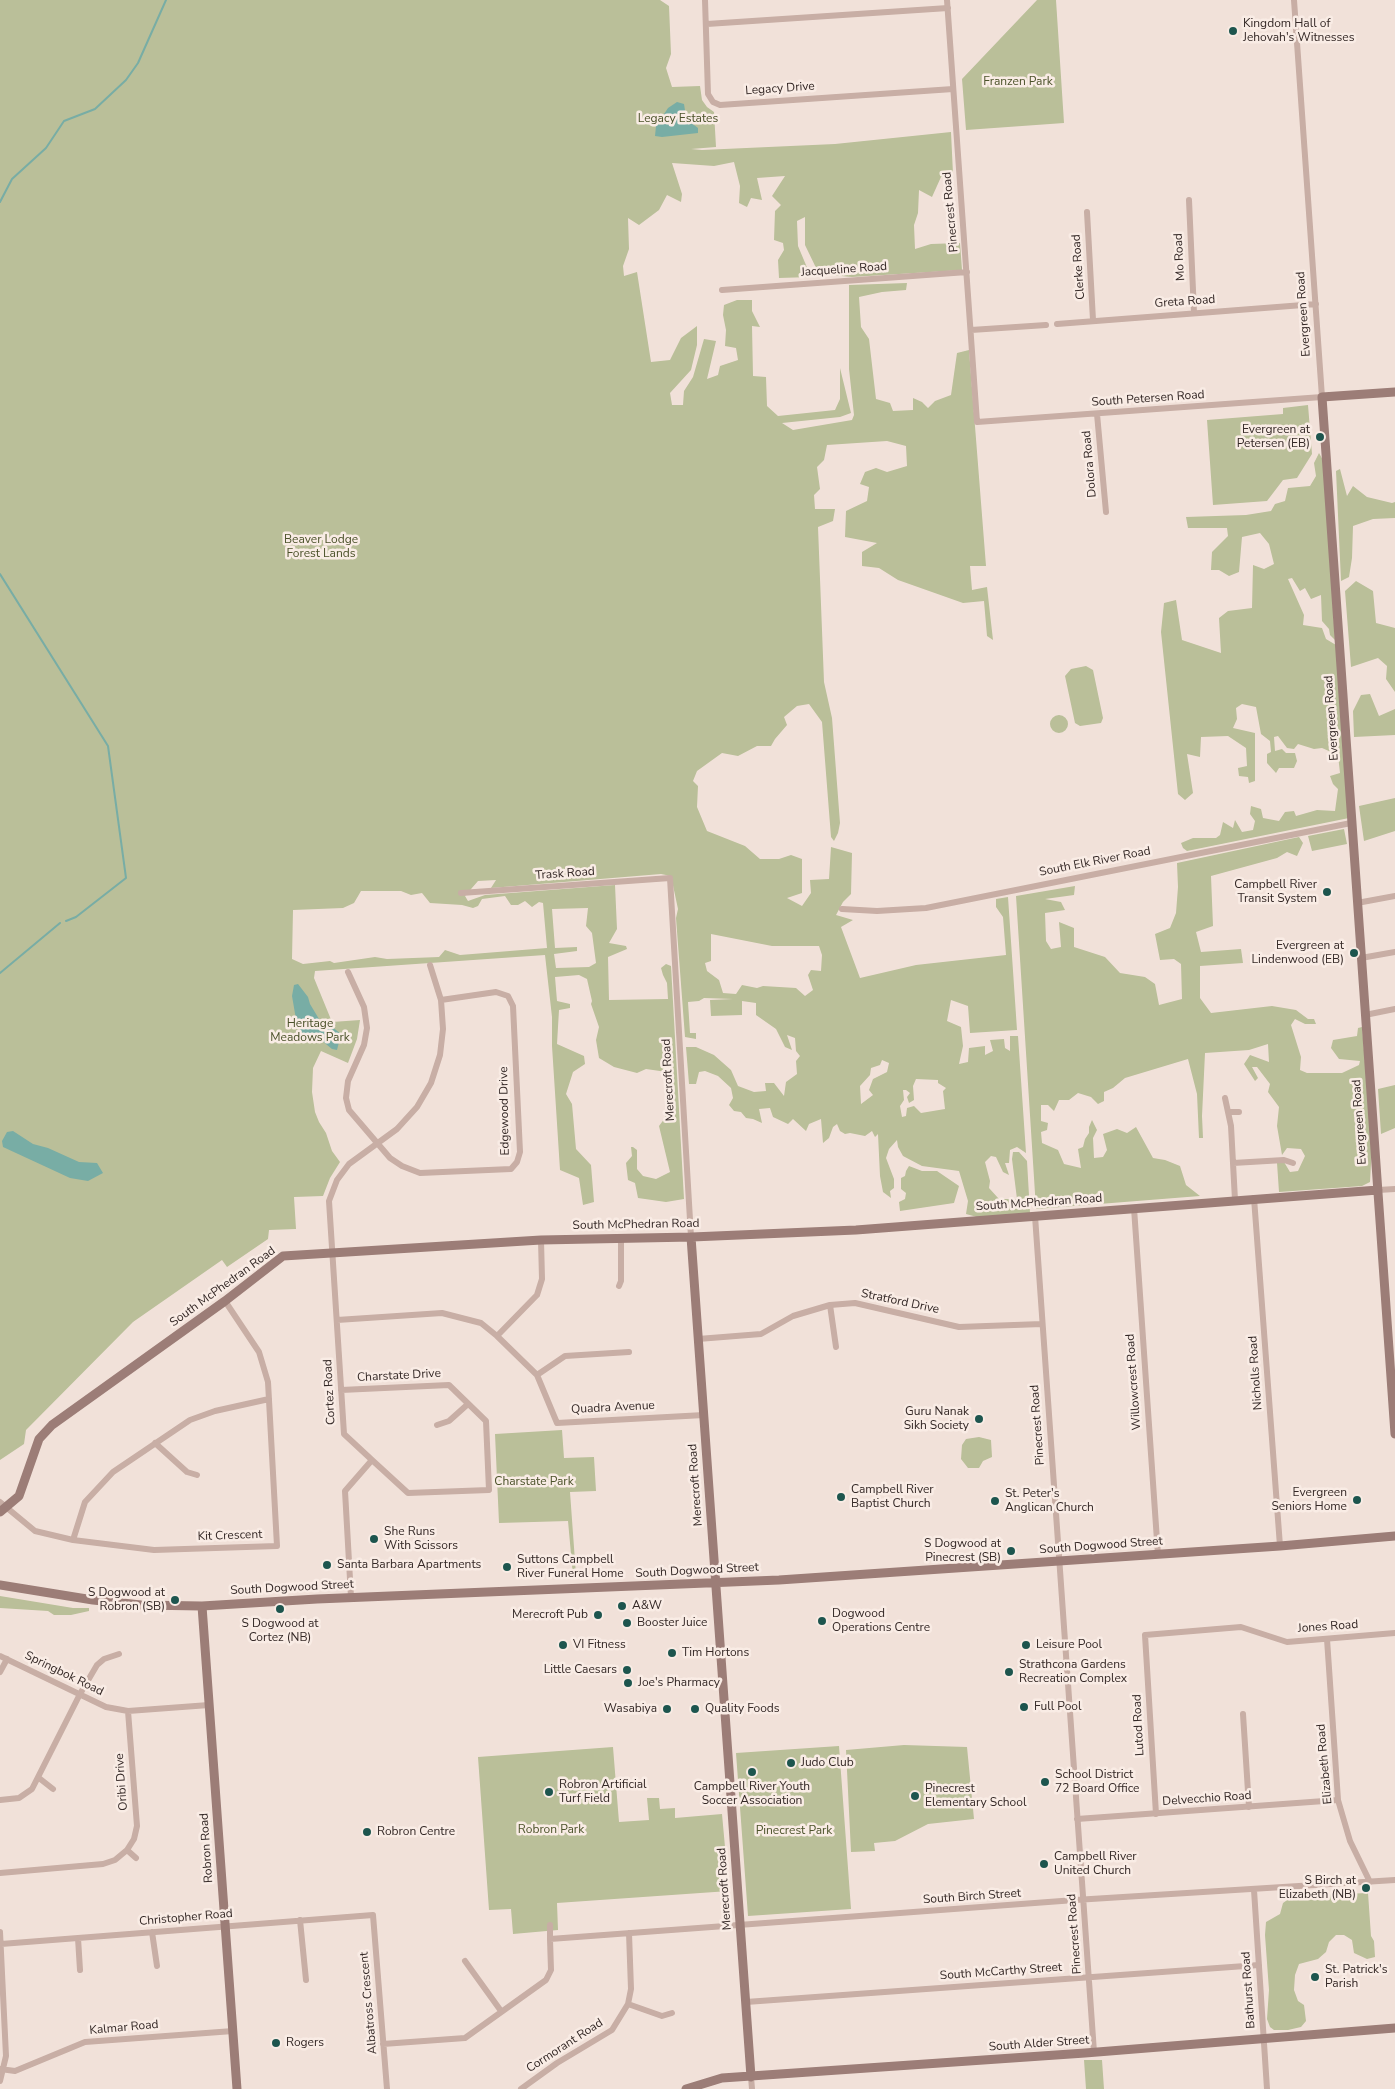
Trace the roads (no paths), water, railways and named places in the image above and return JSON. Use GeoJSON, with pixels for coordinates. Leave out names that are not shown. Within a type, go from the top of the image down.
{"type":"FeatureCollection","features":[{"type":"Feature","properties":{"kind":"street","name":"Legacy Drive"},"geometry":{"type":"LineString","coordinates":[[706,0],[708,94],[713,102],[720,105],[953,89]]}},
{"type":"Feature","properties":{"kind":"street","name":"Pinecrest Road"},"geometry":{"type":"LineString","coordinates":[[947,0],[968,272],[977,422]]}},
{"type":"Feature","properties":{"kind":"street","name":"Evergreen Road"},"geometry":{"type":"LineString","coordinates":[[1294,0],[1365,1015],[1378,1190],[1392,1331],[1395,1434]]}},
{"type":"Feature","properties":{"kind":"street"},"geometry":{"type":"LineString","coordinates":[[707,24],[948,8]]}},
{"type":"Feature","properties":{"kind":"street","name":"Mo Road"},"geometry":{"type":"LineString","coordinates":[[1189,200],[1194,313]]}},
{"type":"Feature","properties":{"kind":"street","name":"Clerke Road"},"geometry":{"type":"LineString","coordinates":[[1086,212],[1093,320]]}},
{"type":"Feature","properties":{"kind":"street","name":"Jacqueline Road"},"geometry":{"type":"LineString","coordinates":[[722,290],[968,272]]}},
{"type":"Feature","properties":{"kind":"street","name":"Greta Road"},"geometry":{"type":"LineString","coordinates":[[1057,324],[1316,304]]}},
{"type":"Feature","properties":{"kind":"street"},"geometry":{"type":"LineString","coordinates":[[971,330],[1046,325]]}},
{"type":"Feature","properties":{"kind":"street"},"geometry":{"type":"LineString","coordinates":[[1322,397],[1395,392]]}},
{"type":"Feature","properties":{"kind":"street","name":"South Petersen Road"},"geometry":{"type":"LineString","coordinates":[[977,422],[1322,397]]}},
{"type":"Feature","properties":{"kind":"street","name":"Dolora Road"},"geometry":{"type":"LineString","coordinates":[[1097,414],[1106,512]]}},
{"type":"Feature","properties":{"kind":"street","name":"South Elk River Road"},"geometry":{"type":"LineString","coordinates":[[842,909],[877,911],[926,908],[1352,823]]}},
{"type":"Feature","properties":{"kind":"street","name":"Trask Road"},"geometry":{"type":"LineString","coordinates":[[461,893],[670,878]]}},
{"type":"Feature","properties":{"kind":"street","name":"Merecroft Road"},"geometry":{"type":"LineString","coordinates":[[670,878],[691,1237],[752,2089]]}},
{"type":"Feature","properties":{"kind":"street"},"geometry":{"type":"LineString","coordinates":[[1357,903],[1395,896]]}},
{"type":"Feature","properties":{"kind":"street"},"geometry":{"type":"LineString","coordinates":[[1361,958],[1395,952]]}},
{"type":"Feature","properties":{"kind":"street","name":"Cortez Road"},"geometry":{"type":"LineString","coordinates":[[372,1460],[344,1434],[329,1201],[337,1180],[350,1164],[398,1129],[417,1107],[431,1083],[440,1054],[442,1038],[441,1000],[430,965]]}},
{"type":"Feature","properties":{"kind":"street","name":"Edgewood Drive"},"geometry":{"type":"LineString","coordinates":[[348,972],[364,1008],[367,1028],[364,1045],[348,1081],[346,1098],[349,1110],[390,1158],[402,1166],[420,1172],[510,1169],[517,1162],[520,1152],[513,1006],[508,996],[496,992],[441,1000]]}},
{"type":"Feature","properties":{"kind":"street"},"geometry":{"type":"LineString","coordinates":[[1365,1015],[1395,1010]]}},
{"type":"Feature","properties":{"kind":"street"},"geometry":{"type":"LineString","coordinates":[[1225,1098],[1228,1112],[1235,1200]]}},
{"type":"Feature","properties":{"kind":"street"},"geometry":{"type":"LineString","coordinates":[[1228,1112],[1239,1112]]}},
{"type":"Feature","properties":{"kind":"street"},"geometry":{"type":"LineString","coordinates":[[1233,1163],[1284,1160],[1293,1163]]}},
{"type":"Feature","properties":{"kind":"street"},"geometry":{"type":"LineString","coordinates":[[1378,1190],[1395,1189]]}},
{"type":"Feature","properties":{"kind":"street","name":"South McPhedran Road"},"geometry":{"type":"LineString","coordinates":[[2,1507],[19,1496],[40,1439],[52,1425],[225,1301],[283,1256],[541,1240],[691,1237],[856,1230],[1378,1190]]}},
{"type":"Feature","properties":{"kind":"street","name":"Nicholls Road"},"geometry":{"type":"LineString","coordinates":[[1254,1198],[1280,1546]]}},
{"type":"Feature","properties":{"kind":"street","name":"Willowcrest Road"},"geometry":{"type":"LineString","coordinates":[[1134,1208],[1158,1555]]}},
{"type":"Feature","properties":{"kind":"street","name":"Pinecrest Road"},"geometry":{"type":"LineString","coordinates":[[1035,1216],[1094,2052]]}},
{"type":"Feature","properties":{"kind":"street"},"geometry":{"type":"LineString","coordinates":[[619,1286],[621,1281],[621,1238]]}},
{"type":"Feature","properties":{"kind":"street"},"geometry":{"type":"LineString","coordinates":[[497,1336],[537,1295],[542,1279],[541,1240]]}},
{"type":"Feature","properties":{"kind":"street","name":"Kit Crescent"},"geometry":{"type":"LineString","coordinates":[[2,1507],[35,1531],[73,1540],[154,1550],[277,1546],[268,1382],[259,1352],[225,1301]]}},
{"type":"Feature","properties":{"kind":"street","name":"Stratford Drive"},"geometry":{"type":"LineString","coordinates":[[698,1339],[761,1334],[793,1316],[830,1305],[855,1303],[959,1326],[1042,1324]]}},
{"type":"Feature","properties":{"kind":"street"},"geometry":{"type":"LineString","coordinates":[[830,1305],[836,1347]]}},
{"type":"Feature","properties":{"kind":"street","name":"Quadra Avenue"},"geometry":{"type":"LineString","coordinates":[[337,1320],[442,1313],[481,1322],[537,1375],[557,1423],[704,1415]]}},
{"type":"Feature","properties":{"kind":"street"},"geometry":{"type":"LineString","coordinates":[[537,1375],[565,1356],[628,1352]]}},
{"type":"Feature","properties":{"kind":"street","name":"Charstate Drive"},"geometry":{"type":"LineString","coordinates":[[341,1390],[449,1385],[486,1421],[489,1490],[408,1493],[372,1460]]}},
{"type":"Feature","properties":{"kind":"street"},"geometry":{"type":"LineString","coordinates":[[73,1540],[85,1502],[113,1472],[190,1420],[215,1411],[269,1399]]}},
{"type":"Feature","properties":{"kind":"street"},"geometry":{"type":"LineString","coordinates":[[438,1425],[449,1421],[468,1404]]}},
{"type":"Feature","properties":{"kind":"street"},"geometry":{"type":"LineString","coordinates":[[155,1443],[186,1472],[197,1475]]}},
{"type":"Feature","properties":{"kind":"street"},"geometry":{"type":"LineString","coordinates":[[351,1597],[345,1490],[372,1460]]}},
{"type":"Feature","properties":{"kind":"street","name":"South Dogwood Street"},"geometry":{"type":"LineString","coordinates":[[0,1585],[93,1600],[141,1605],[202,1606],[351,1597],[716,1583],[1158,1555],[1395,1536]]}},
{"type":"Feature","properties":{"kind":"street","name":"Robron Road"},"geometry":{"type":"LineString","coordinates":[[202,1606],[237,2089]]}},
{"type":"Feature","properties":{"kind":"street","name":"Jones Road"},"geometry":{"type":"LineString","coordinates":[[1145,1635],[1241,1627],[1287,1642],[1395,1633]]}},
{"type":"Feature","properties":{"kind":"street","name":"Lutod Road"},"geometry":{"type":"LineString","coordinates":[[1145,1635],[1156,1814]]}},
{"type":"Feature","properties":{"kind":"street","name":"Elizabeth Road"},"geometry":{"type":"LineString","coordinates":[[1326,1639],[1338,1800],[1350,1841],[1370,1882]]}},
{"type":"Feature","properties":{"kind":"street"},"geometry":{"type":"LineString","coordinates":[[0,1800],[19,1798],[32,1789],[80,1694],[97,1665],[104,1659],[119,1654]]}},
{"type":"Feature","properties":{"kind":"street"},"geometry":{"type":"LineString","coordinates":[[0,1672],[3,1658]]}},
{"type":"Feature","properties":{"kind":"street","name":"Springbok Road"},"geometry":{"type":"LineString","coordinates":[[3,1658],[106,1707],[128,1711],[209,1704]]}},
{"type":"Feature","properties":{"kind":"street","name":"Oribi Drive"},"geometry":{"type":"LineString","coordinates":[[127,1850],[134,1839],[137,1826],[128,1711]]}},
{"type":"Feature","properties":{"kind":"street"},"geometry":{"type":"LineString","coordinates":[[1243,1714],[1249,1807]]}},
{"type":"Feature","properties":{"kind":"street"},"geometry":{"type":"LineString","coordinates":[[39,1778],[52,1789]]}},
{"type":"Feature","properties":{"kind":"street","name":"Delvecchio Road"},"geometry":{"type":"LineString","coordinates":[[1077,1819],[1338,1800]]}},
{"type":"Feature","properties":{"kind":"street"},"geometry":{"type":"LineString","coordinates":[[0,1873],[103,1864],[115,1860],[127,1850],[136,1858]]}},
{"type":"Feature","properties":{"kind":"street","name":"South Birch Street"},"geometry":{"type":"LineString","coordinates":[[550,1939],[1084,1900],[1395,1880]]}},
{"type":"Feature","properties":{"kind":"street","name":"Bathurst Road"},"geometry":{"type":"LineString","coordinates":[[1254,1890],[1268,2089]]}},
{"type":"Feature","properties":{"kind":"street","name":"Christopher Road"},"geometry":{"type":"LineString","coordinates":[[1,1944],[373,1915]]}},
{"type":"Feature","properties":{"kind":"street","name":"Albatross Crescent"},"geometry":{"type":"LineString","coordinates":[[373,1915],[387,2089]]}},
{"type":"Feature","properties":{"kind":"street"},"geometry":{"type":"LineString","coordinates":[[300,1920],[306,1980]]}},
{"type":"Feature","properties":{"kind":"street"},"geometry":{"type":"LineString","coordinates":[[383,2044],[465,2038],[546,1980],[551,1970],[550,1925]]}},
{"type":"Feature","properties":{"kind":"street"},"geometry":{"type":"LineString","coordinates":[[0,1932],[6,2056],[1,2069],[0,2081]]}},
{"type":"Feature","properties":{"kind":"street"},"geometry":{"type":"LineString","coordinates":[[152,1932],[157,1966]]}},
{"type":"Feature","properties":{"kind":"street","name":"Cormorant Road"},"geometry":{"type":"LineString","coordinates":[[521,2089],[557,2063],[612,2030],[628,2004],[631,1990],[629,1934]]}},
{"type":"Feature","properties":{"kind":"street"},"geometry":{"type":"LineString","coordinates":[[78,1938],[80,1970]]}},
{"type":"Feature","properties":{"kind":"street"},"geometry":{"type":"LineString","coordinates":[[465,1961],[501,2011]]}},
{"type":"Feature","properties":{"kind":"street","name":"South McCarthy Street"},"geometry":{"type":"LineString","coordinates":[[746,2002],[1259,1965]]}},
{"type":"Feature","properties":{"kind":"street"},"geometry":{"type":"LineString","coordinates":[[628,2004],[662,2016],[672,2013]]}},
{"type":"Feature","properties":{"kind":"street","name":"South Alder Street"},"geometry":{"type":"LineString","coordinates":[[686,2089],[722,2078],[1094,2052],[1395,2028]]}},
{"type":"Feature","properties":{"kind":"street","name":"Kalmar Road"},"geometry":{"type":"LineString","coordinates":[[1,2069],[15,2071],[85,2042],[233,2031]]}},
{"type":"Feature","properties":{"kind":"water"},"geometry":{"type":"Polygon","coordinates":[[[677,102],[684,104],[686,117],[698,128],[698,133],[655,136],[656,126],[668,108],[677,102]]]}},
{"type":"Feature","properties":{"kind":"water"},"geometry":{"type":"Polygon","coordinates":[[[298,984],[308,997],[322,1024],[331,1026],[341,1034],[337,1050],[332,1049],[321,1040],[305,1038],[297,1025],[292,996],[294,985],[298,984]]]}},
{"type":"Feature","properties":{"kind":"water"},"geometry":{"type":"Polygon","coordinates":[[[13,1131],[33,1144],[48,1148],[79,1162],[97,1163],[103,1173],[88,1181],[70,1178],[3,1147],[2,1141],[7,1132],[13,1131]]]}},
{"type":"Feature","properties":{"kind":"waterway"},"geometry":{"type":"LineString","coordinates":[[0,202],[12,179],[46,148],[64,121],[95,109],[126,80],[138,63],[166,0]]}},
{"type":"Feature","properties":{"kind":"waterway"},"geometry":{"type":"LineString","coordinates":[[0,574],[108,746],[126,878],[76,917],[66,921]]}},
{"type":"Feature","properties":{"kind":"waterway"},"geometry":{"type":"LineString","coordinates":[[0,973],[60,923]]}},
{"type":"Feature","properties":{"kind":"place","name":"Kingdom Hall of Jehovah's Witnesses"},"geometry":{"type":"Point","coordinates":[1233,31]}},
{"type":"Feature","properties":{"kind":"place","name":"Evergreen at Petersen (EB)"},"geometry":{"type":"Point","coordinates":[1320,437]}},
{"type":"Feature","properties":{"kind":"place","name":"Campbell River Transit System"},"geometry":{"type":"Point","coordinates":[1327,892]}},
{"type":"Feature","properties":{"kind":"place","name":"Evergreen at Lindenwood (EB)"},"geometry":{"type":"Point","coordinates":[1354,953]}},
{"type":"Feature","properties":{"kind":"place","name":"Guru Nanak Sikh Society"},"geometry":{"type":"Point","coordinates":[979,1419]}},
{"type":"Feature","properties":{"kind":"place","name":"Campbell River Baptist Church"},"geometry":{"type":"Point","coordinates":[841,1497]}},
{"type":"Feature","properties":{"kind":"place","name":"Evergreen Seniors Home"},"geometry":{"type":"Point","coordinates":[1357,1500]}},
{"type":"Feature","properties":{"kind":"place","name":"St. Peter's Anglican Church"},"geometry":{"type":"Point","coordinates":[995,1501]}},
{"type":"Feature","properties":{"kind":"place","name":"She Runs With Scissors"},"geometry":{"type":"Point","coordinates":[374,1539]}},
{"type":"Feature","properties":{"kind":"place","name":"S Dogwood at Pinecrest (SB)"},"geometry":{"type":"Point","coordinates":[1011,1551]}},
{"type":"Feature","properties":{"kind":"place","name":"Santa Barbara Apartments"},"geometry":{"type":"Point","coordinates":[327,1565]}},
{"type":"Feature","properties":{"kind":"place","name":"Suttons Campbell River Funeral Home"},"geometry":{"type":"Point","coordinates":[507,1567]}},
{"type":"Feature","properties":{"kind":"place","name":"S Dogwood at Robron (SB)"},"geometry":{"type":"Point","coordinates":[175,1600]}},
{"type":"Feature","properties":{"kind":"place","name":"A&W"},"geometry":{"type":"Point","coordinates":[622,1606]}},
{"type":"Feature","properties":{"kind":"place","name":"S Dogwood at Cortez (NB)"},"geometry":{"type":"Point","coordinates":[280,1609]}},
{"type":"Feature","properties":{"kind":"place","name":"Merecroft Pub"},"geometry":{"type":"Point","coordinates":[598,1615]}},
{"type":"Feature","properties":{"kind":"place","name":"Dogwood Operations Centre"},"geometry":{"type":"Point","coordinates":[822,1621]}},
{"type":"Feature","properties":{"kind":"place","name":"Booster Juice"},"geometry":{"type":"Point","coordinates":[627,1623]}},
{"type":"Feature","properties":{"kind":"place","name":"VI Fitness"},"geometry":{"type":"Point","coordinates":[563,1645]}},
{"type":"Feature","properties":{"kind":"place","name":"Leisure Pool"},"geometry":{"type":"Point","coordinates":[1026,1645]}},
{"type":"Feature","properties":{"kind":"place","name":"Tim Hortons"},"geometry":{"type":"Point","coordinates":[672,1653]}},
{"type":"Feature","properties":{"kind":"place","name":"Little Caesars"},"geometry":{"type":"Point","coordinates":[627,1670]}},
{"type":"Feature","properties":{"kind":"place","name":"Strathcona Gardens Recreation Complex"},"geometry":{"type":"Point","coordinates":[1009,1672]}},
{"type":"Feature","properties":{"kind":"place","name":"Joe's Pharmacy"},"geometry":{"type":"Point","coordinates":[628,1683]}},
{"type":"Feature","properties":{"kind":"place","name":"Full Pool"},"geometry":{"type":"Point","coordinates":[1024,1707]}},
{"type":"Feature","properties":{"kind":"place","name":"Wasabiya"},"geometry":{"type":"Point","coordinates":[667,1709]}},
{"type":"Feature","properties":{"kind":"place","name":"Quality Foods"},"geometry":{"type":"Point","coordinates":[695,1709]}},
{"type":"Feature","properties":{"kind":"place","name":"Judo Club"},"geometry":{"type":"Point","coordinates":[791,1763]}},
{"type":"Feature","properties":{"kind":"place","name":"Campbell River Youth Soccer Association"},"geometry":{"type":"Point","coordinates":[752,1772]}},
{"type":"Feature","properties":{"kind":"place","name":"School District 72 Board Office"},"geometry":{"type":"Point","coordinates":[1045,1782]}},
{"type":"Feature","properties":{"kind":"place","name":"Robron Artificial Turf Field"},"geometry":{"type":"Point","coordinates":[549,1792]}},
{"type":"Feature","properties":{"kind":"place","name":"Pinecrest Elementary School"},"geometry":{"type":"Point","coordinates":[915,1796]}},
{"type":"Feature","properties":{"kind":"place","name":"Robron Centre"},"geometry":{"type":"Point","coordinates":[367,1832]}},
{"type":"Feature","properties":{"kind":"place","name":"Campbell River United Church"},"geometry":{"type":"Point","coordinates":[1044,1864]}},
{"type":"Feature","properties":{"kind":"place","name":"S Birch at Elizabeth (NB)"},"geometry":{"type":"Point","coordinates":[1366,1888]}},
{"type":"Feature","properties":{"kind":"place","name":"St. Patrick's Parish"},"geometry":{"type":"Point","coordinates":[1315,1977]}},
{"type":"Feature","properties":{"kind":"place","name":"Rogers"},"geometry":{"type":"Point","coordinates":[276,2043]}},
{"type":"Feature","properties":{"kind":"park label","name":"Franzen Park"},"geometry":{"type":"Point","coordinates":[1018,82]}},
{"type":"Feature","properties":{"kind":"park label","name":"Legacy Estates"},"geometry":{"type":"Point","coordinates":[678,119]}},
{"type":"Feature","properties":{"kind":"park label","name":"Beaver Lodge Forest Lands"},"geometry":{"type":"Point","coordinates":[321,547]}},
{"type":"Feature","properties":{"kind":"park label","name":"Heritage Meadows Park"},"geometry":{"type":"Point","coordinates":[310,1031]}},
{"type":"Feature","properties":{"kind":"park label","name":"Charstate Park"},"geometry":{"type":"Point","coordinates":[534,1482]}},
{"type":"Feature","properties":{"kind":"park label","name":"Robron Park"},"geometry":{"type":"Point","coordinates":[551,1830]}},
{"type":"Feature","properties":{"kind":"park label","name":"Pinecrest Park"},"geometry":{"type":"Point","coordinates":[794,1831]}}]}
